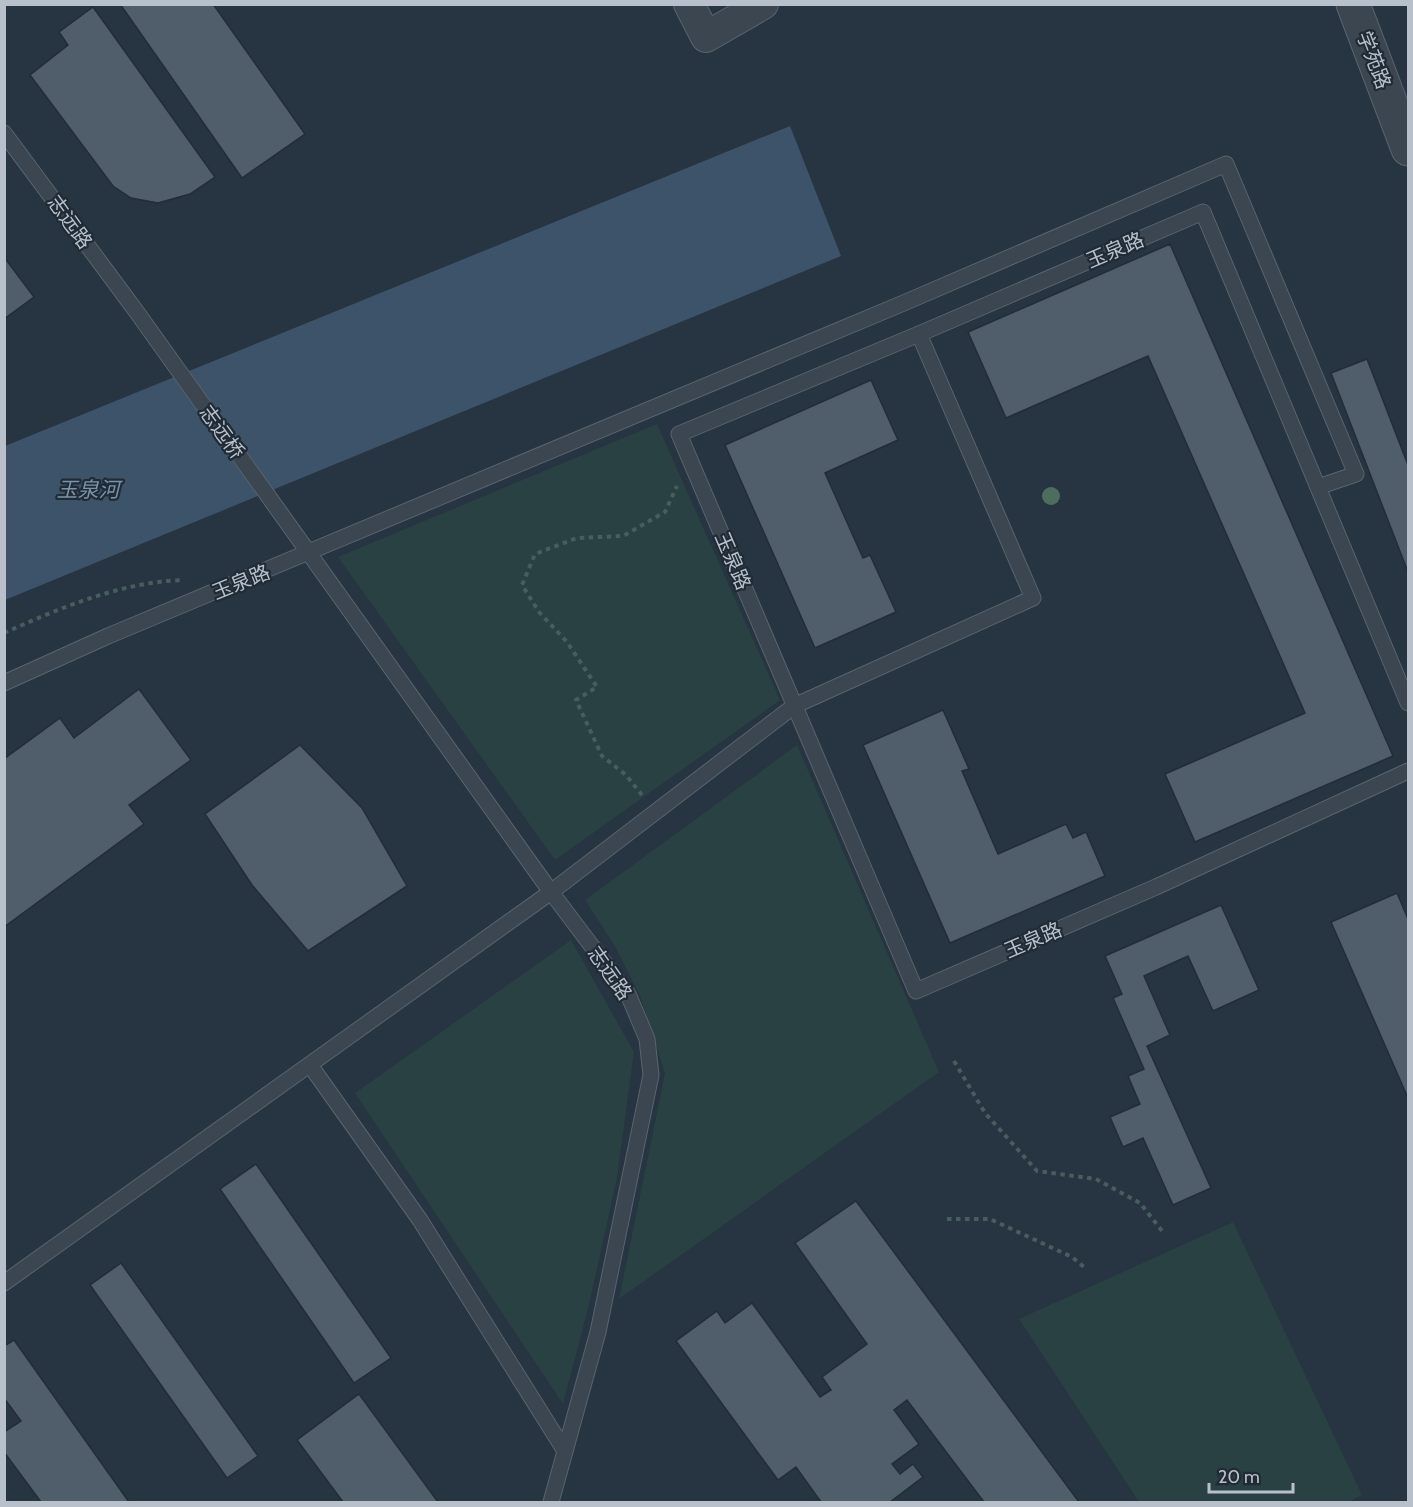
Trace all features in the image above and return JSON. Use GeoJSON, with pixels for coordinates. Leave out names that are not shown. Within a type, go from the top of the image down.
{"type":"FeatureCollection","features":[{"type":"Feature","properties":{"kind":"street"},"geometry":{"type":"LineString","coordinates":[[689,4],[706,36],[763,4]]}},
{"type":"Feature","properties":{"kind":"street","name":"学苑路"},"geometry":{"type":"LineString","coordinates":[[1353,4],[1408,149]]}},
{"type":"Feature","properties":{"kind":"lane","name":"志远路"},"geometry":{"type":"LineString","coordinates":[[4,134],[136,311]]}},
{"type":"Feature","properties":{"kind":"lane","name":"玉泉路"},"geometry":{"type":"LineString","coordinates":[[4,683],[108,636],[309,554],[1226,164],[1356,474],[1318,488]]}},
{"type":"Feature","properties":{"kind":"lane","name":"玉泉路"},"geometry":{"type":"LineString","coordinates":[[1408,703],[1203,212],[678,434],[916,991],[1155,887],[1408,771]]}},
{"type":"Feature","properties":{"kind":"lane","name":"志远桥"},"geometry":{"type":"LineString","coordinates":[[136,311],[309,554]]}},
{"type":"Feature","properties":{"kind":"lane"},"geometry":{"type":"LineString","coordinates":[[4,1283],[551,892],[794,706],[1033,598],[919,334]]}},
{"type":"Feature","properties":{"kind":"lane","name":"志远路"},"geometry":{"type":"LineString","coordinates":[[309,554],[551,892],[628,994],[647,1039],[651,1075],[598,1332],[551,1503]]}},
{"type":"Feature","properties":{"kind":"lane"},"geometry":{"type":"LineString","coordinates":[[310,1065],[420,1220],[565,1451]]}},
{"type":"Feature","properties":{"kind":"path"},"geometry":{"type":"LineString","coordinates":[[656,812],[626,775],[602,756],[576,700],[597,687],[567,642],[539,612],[522,585],[535,554],[578,538],[623,536],[665,512],[689,458]]}},
{"type":"Feature","properties":{"kind":"path"},"geometry":{"type":"LineString","coordinates":[[4,633],[65,608],[149,583],[182,579],[213,593]]}},
{"type":"Feature","properties":{"kind":"path"},"geometry":{"type":"LineString","coordinates":[[954,1061],[985,1113],[1037,1171],[1096,1179],[1140,1203],[1163,1232]]}},
{"type":"Feature","properties":{"kind":"path"},"geometry":{"type":"LineString","coordinates":[[947,1218],[990,1219],[1072,1257],[1084,1267]]}},
{"type":"Feature","properties":{"kind":"green space"},"geometry":{"type":"Polygon","coordinates":[[[657,424],[780,700],[555,860],[338,557],[657,424]]]}},
{"type":"Feature","properties":{"kind":"green space"},"geometry":{"type":"Polygon","coordinates":[[[797,745],[939,1072],[619,1299],[665,1073],[640,996],[616,948],[585,900],[797,745]]]}},
{"type":"Feature","properties":{"kind":"green space"},"geometry":{"type":"Polygon","coordinates":[[[571,940],[634,1052],[617,1178],[589,1305],[563,1404],[355,1093],[571,940]]]}},
{"type":"Feature","properties":{"kind":"green space"},"geometry":{"type":"Polygon","coordinates":[[[1233,1222],[1362,1495],[1348,1502],[1139,1502],[1019,1319],[1233,1222]]]}},
{"type":"Feature","properties":{"kind":"water","name":"玉泉河"},"geometry":{"type":"Polygon","coordinates":[[[790,126],[841,256],[5,600],[5,446],[790,126]]]}},
{"type":"Feature","properties":{"kind":"building"},"geometry":{"type":"Polygon","coordinates":[[[120,4],[213,4],[305,134],[242,178],[120,4]]]}},
{"type":"Feature","properties":{"kind":"building"},"geometry":{"type":"Polygon","coordinates":[[[93,7],[215,177],[190,194],[158,203],[131,198],[113,186],[30,75],[68,45],[59,32],[93,7]]]}},
{"type":"Feature","properties":{"kind":"building"},"geometry":{"type":"Polygon","coordinates":[[[1170,244],[1393,756],[1195,842],[1165,774],[1305,713],[1148,356],[1006,418],[968,332],[1170,244]]]}},
{"type":"Feature","properties":{"kind":"building"},"geometry":{"type":"Polygon","coordinates":[[[4,257],[34,297],[4,319],[4,257]]]}},
{"type":"Feature","properties":{"kind":"building"},"geometry":{"type":"Polygon","coordinates":[[[1367,359],[1408,465],[1408,572],[1331,373],[1367,359]]]}},
{"type":"Feature","properties":{"kind":"building"},"geometry":{"type":"Polygon","coordinates":[[[871,380],[898,440],[825,473],[863,558],[870,555],[896,612],[815,648],[725,445],[871,380]]]}},
{"type":"Feature","properties":{"kind":"building"},"geometry":{"type":"Polygon","coordinates":[[[139,689],[191,760],[129,805],[144,824],[4,927],[4,759],[60,718],[74,738],[139,689]]]}},
{"type":"Feature","properties":{"kind":"building"},"geometry":{"type":"Polygon","coordinates":[[[943,710],[969,769],[962,771],[998,854],[1066,824],[1073,838],[1086,832],[1105,876],[950,943],[863,745],[943,710]]]}},
{"type":"Feature","properties":{"kind":"building"},"geometry":{"type":"Polygon","coordinates":[[[300,745],[362,808],[407,886],[308,951],[252,885],[205,814],[300,745]]]}},
{"type":"Feature","properties":{"kind":"building"},"geometry":{"type":"Polygon","coordinates":[[[1397,893],[1408,919],[1408,1098],[1331,922],[1397,893]]]}},
{"type":"Feature","properties":{"kind":"building"},"geometry":{"type":"Polygon","coordinates":[[[1221,905],[1259,990],[1213,1011],[1188,956],[1144,976],[1170,1035],[1147,1046],[1211,1188],[1173,1205],[1143,1138],[1123,1147],[1110,1117],[1140,1104],[1128,1076],[1144,1069],[1113,998],[1122,994],[1105,956],[1221,905]]]}},
{"type":"Feature","properties":{"kind":"building"},"geometry":{"type":"Polygon","coordinates":[[[256,1164],[391,1358],[354,1383],[220,1189],[256,1164]]]}},
{"type":"Feature","properties":{"kind":"building"},"geometry":{"type":"Polygon","coordinates":[[[856,1201],[1079,1502],[984,1502],[907,1400],[894,1410],[919,1444],[892,1464],[900,1474],[913,1464],[923,1477],[890,1502],[821,1502],[796,1467],[778,1480],[676,1341],[717,1311],[725,1323],[752,1303],[820,1397],[831,1390],[822,1377],[867,1344],[795,1243],[856,1201]]]}},
{"type":"Feature","properties":{"kind":"building"},"geometry":{"type":"Polygon","coordinates":[[[121,1263],[258,1456],[227,1478],[90,1285],[121,1263]]]}},
{"type":"Feature","properties":{"kind":"building"},"geometry":{"type":"Polygon","coordinates":[[[14,1340],[129,1502],[41,1502],[4,1452],[4,1432],[21,1421],[4,1398],[4,1346],[14,1340]]]}},
{"type":"Feature","properties":{"kind":"building"},"geometry":{"type":"Polygon","coordinates":[[[359,1394],[438,1502],[343,1502],[297,1440],[359,1394]]]}}]}
